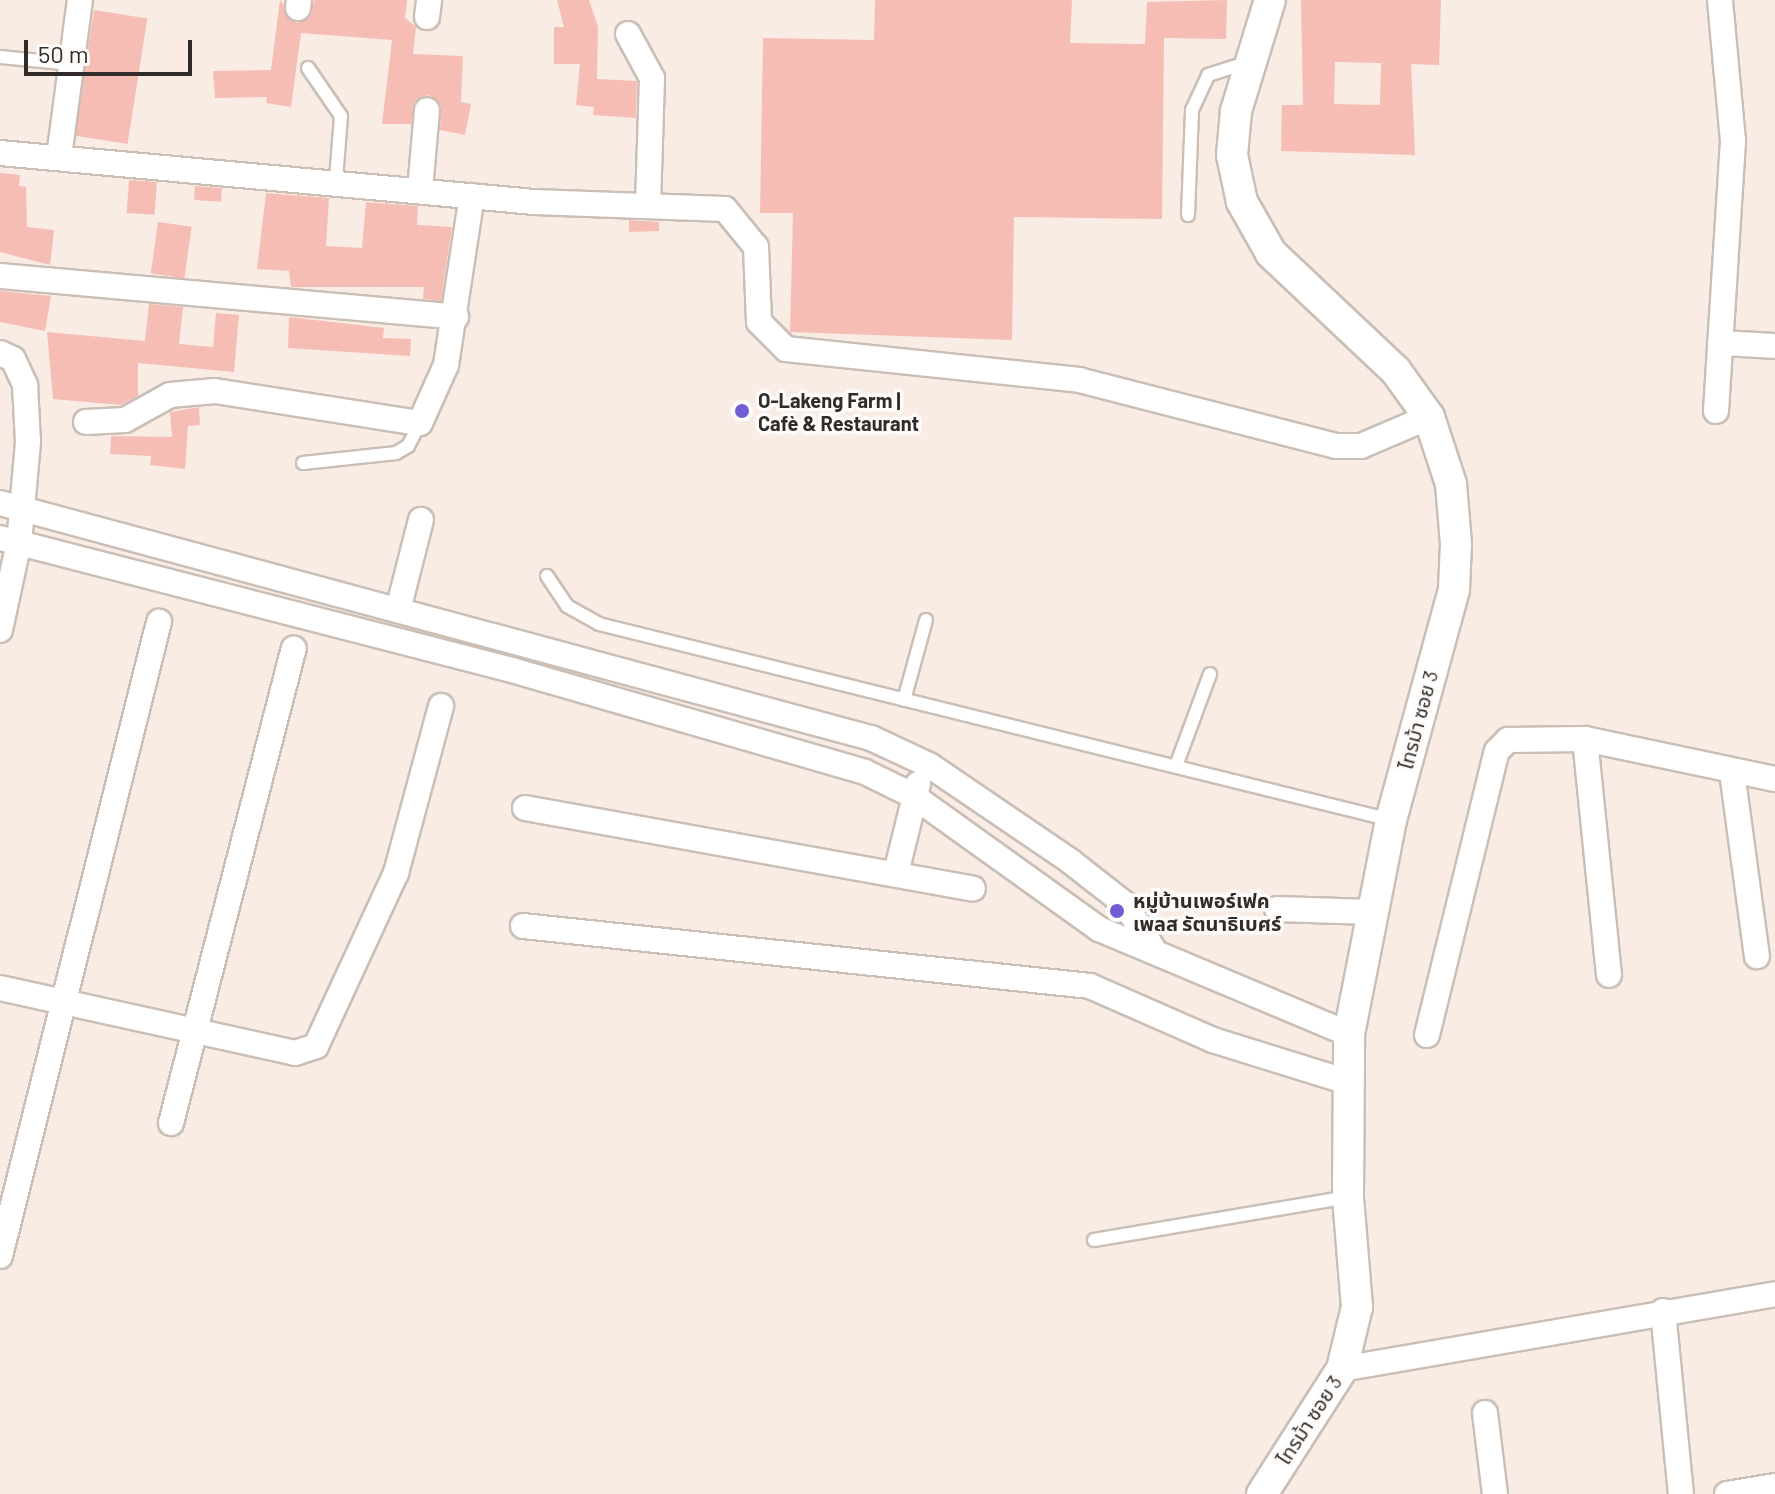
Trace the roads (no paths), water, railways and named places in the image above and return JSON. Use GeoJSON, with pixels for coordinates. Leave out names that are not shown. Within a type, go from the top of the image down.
{"type":"FeatureCollection","features":[{"type":"Feature","properties":{"kind":"street"},"geometry":{"type":"LineString","coordinates":[[59,157],[80,0]]}},
{"type":"Feature","properties":{"kind":"street","name":"ไทรม้า ซอย 3"},"geometry":{"type":"LineString","coordinates":[[1262,1494],[1342,1369],[1357,1307],[1348,1197],[1349,1034],[1391,820],[1454,589],[1451,484],[1429,417],[1396,371],[1271,253],[1242,202],[1232,155],[1236,111],[1256,60],[1270,0]]}},
{"type":"Feature","properties":{"kind":"street"},"geometry":{"type":"LineString","coordinates":[[1716,411],[1733,141],[1720,0]]}},
{"type":"Feature","properties":{"kind":"street"},"geometry":{"type":"LineString","coordinates":[[628,34],[652,78],[648,204]]}},
{"type":"Feature","properties":{"kind":"street"},"geometry":{"type":"LineString","coordinates":[[420,190],[427,110]]}},
{"type":"Feature","properties":{"kind":"street"},"geometry":{"type":"LineString","coordinates":[[0,153],[336,180],[534,202],[707,206],[736,215],[756,247],[759,322],[786,349],[1079,380],[1336,446],[1361,446],[1429,417]]}},
{"type":"Feature","properties":{"kind":"street"},"geometry":{"type":"LineString","coordinates":[[86,422],[138,417],[170,395],[215,391],[420,423],[446,365],[477,197]]}},
{"type":"Feature","properties":{"kind":"street"},"geometry":{"type":"LineString","coordinates":[[0,276],[456,317]]}},
{"type":"Feature","properties":{"kind":"street"},"geometry":{"type":"LineString","coordinates":[[1720,343],[1775,346]]}},
{"type":"Feature","properties":{"kind":"street"},"geometry":{"type":"LineString","coordinates":[[0,353],[13,359],[25,385],[0,630]]}},
{"type":"Feature","properties":{"kind":"street"},"geometry":{"type":"LineString","coordinates":[[12,506],[816,718],[929,765],[1125,904],[1152,947]]}},
{"type":"Feature","properties":{"kind":"street"},"geometry":{"type":"LineString","coordinates":[[398,610],[421,520]]}},
{"type":"Feature","properties":{"kind":"street"},"geometry":{"type":"LineString","coordinates":[[10,540],[452,654],[804,750],[912,795],[1099,929],[1152,947],[1349,1034]]}},
{"type":"Feature","properties":{"kind":"street"},"geometry":{"type":"LineString","coordinates":[[0,1256],[159,622]]}},
{"type":"Feature","properties":{"kind":"street"},"geometry":{"type":"LineString","coordinates":[[512,670],[517,639]]}},
{"type":"Feature","properties":{"kind":"street"},"geometry":{"type":"LineString","coordinates":[[171,1123],[294,649]]}},
{"type":"Feature","properties":{"kind":"street"},"geometry":{"type":"LineString","coordinates":[[0,988],[295,1053],[316,1046],[396,873],[441,706]]}},
{"type":"Feature","properties":{"kind":"street"},"geometry":{"type":"LineString","coordinates":[[1585,739],[1609,975]]}},
{"type":"Feature","properties":{"kind":"street"},"geometry":{"type":"LineString","coordinates":[[1427,1035],[1497,751],[1508,740],[1585,739],[1775,779]]}},
{"type":"Feature","properties":{"kind":"street"},"geometry":{"type":"LineString","coordinates":[[896,873],[912,795],[929,765]]}},
{"type":"Feature","properties":{"kind":"street"},"geometry":{"type":"LineString","coordinates":[[1732,772],[1757,956]]}},
{"type":"Feature","properties":{"kind":"street"},"geometry":{"type":"LineString","coordinates":[[525,808],[973,889]]}},
{"type":"Feature","properties":{"kind":"street"},"geometry":{"type":"LineString","coordinates":[[1277,909],[1372,912]]}},
{"type":"Feature","properties":{"kind":"street"},"geometry":{"type":"LineString","coordinates":[[523,926],[1090,986],[1213,1040],[1348,1082]]}},
{"type":"Feature","properties":{"kind":"street"},"geometry":{"type":"LineString","coordinates":[[1342,1369],[1775,1294]]}},
{"type":"Feature","properties":{"kind":"street"},"geometry":{"type":"LineString","coordinates":[[1663,1311],[1681,1494]]}},
{"type":"Feature","properties":{"kind":"street"},"geometry":{"type":"LineString","coordinates":[[1485,1413],[1495,1494]]}},
{"type":"Feature","properties":{"kind":"street"},"geometry":{"type":"LineString","coordinates":[[1727,1494],[1775,1486]]}},
{"type":"Feature","properties":{"kind":"lane"},"geometry":{"type":"LineString","coordinates":[[0,57],[71,64]]}},
{"type":"Feature","properties":{"kind":"lane"},"geometry":{"type":"LineString","coordinates":[[1188,215],[1192,110],[1201,88],[1208,75],[1256,60]]}},
{"type":"Feature","properties":{"kind":"lane"},"geometry":{"type":"LineString","coordinates":[[308,68],[341,116],[336,180]]}},
{"type":"Feature","properties":{"kind":"lane"},"geometry":{"type":"LineString","coordinates":[[303,463],[396,453],[408,446],[420,423]]}},
{"type":"Feature","properties":{"kind":"lane"},"geometry":{"type":"LineString","coordinates":[[547,576],[567,606],[599,624],[1391,820]]}},
{"type":"Feature","properties":{"kind":"lane"},"geometry":{"type":"LineString","coordinates":[[904,700],[926,620]]}},
{"type":"Feature","properties":{"kind":"lane"},"geometry":{"type":"LineString","coordinates":[[1176,766],[1210,674]]}},
{"type":"Feature","properties":{"kind":"lane"},"geometry":{"type":"LineString","coordinates":[[1094,1240],[1348,1197]]}},
{"type":"Feature","properties":{"kind":"place","name":"O-Lakeng Farm | Cafè & Restaurant"},"geometry":{"type":"Point","coordinates":[742,411]}},
{"type":"Feature","properties":{"kind":"place","name":"หมู่บ้านเพอร์เฟค เพลส รัตนาธิเบศร์"},"geometry":{"type":"Point","coordinates":[1117,911]}}]}
